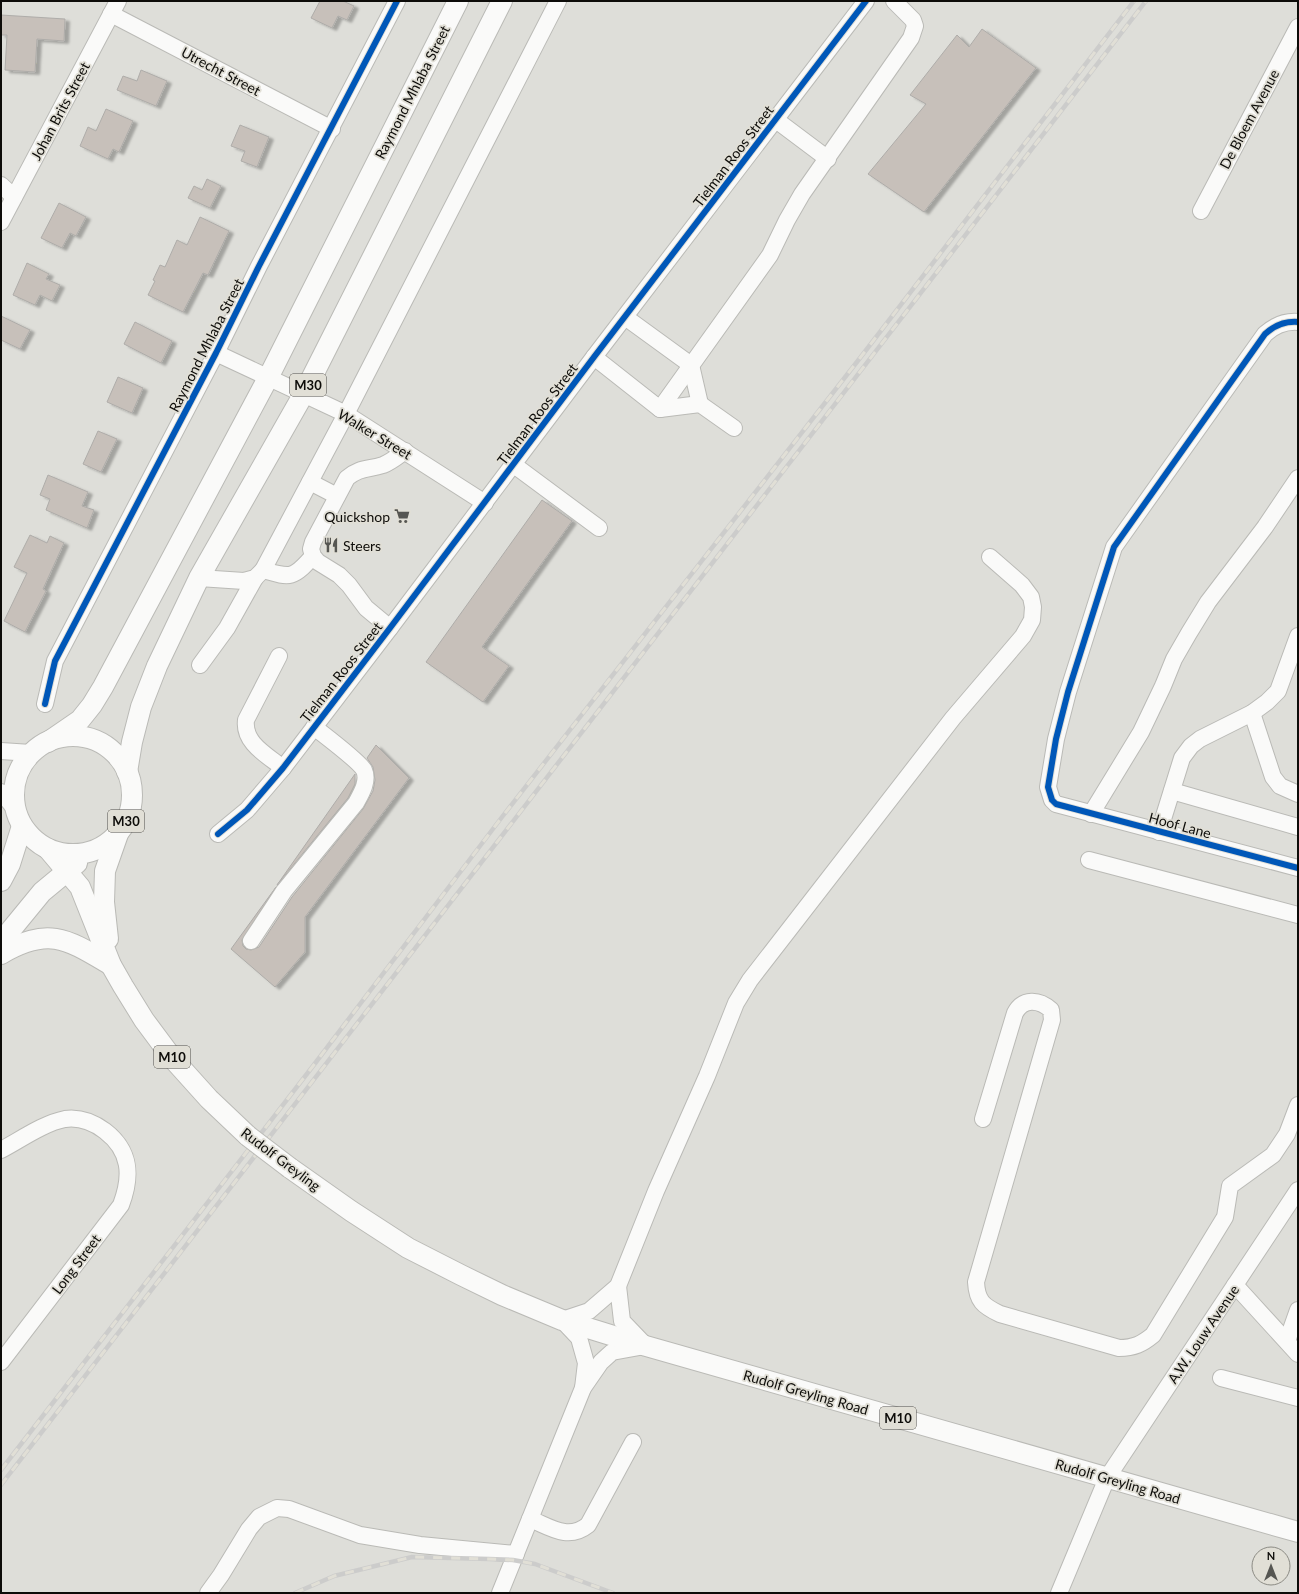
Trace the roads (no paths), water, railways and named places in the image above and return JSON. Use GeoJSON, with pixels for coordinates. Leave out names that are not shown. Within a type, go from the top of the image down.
{"type":"FeatureCollection","features":[{"type":"Feature","properties":{"kind":"main road","name":"Raymond Mhlaba Street"},"geometry":{"type":"LineString","coordinates":[[1,881],[10,864],[19,818],[14,789],[19,770],[31,753],[80,720],[92,705],[268,378],[458,1]]}},
{"type":"Feature","properties":{"kind":"main road","name":"Raymond Mhlaba Street"},"geometry":{"type":"LineString","coordinates":[[127,772],[132,742],[141,707],[157,666],[199,578],[303,395],[502,1]]}},
{"type":"Feature","properties":{"kind":"main road","name":"Raymond Mhlaba Street"},"geometry":{"type":"LineString","coordinates":[[1,942],[42,892],[90,852],[105,844],[118,834],[126,820],[131,804],[132,788],[127,772],[117,756],[103,744],[85,737],[66,737],[48,742]]}},
{"type":"Feature","properties":{"kind":"main road","name":"Raymond Mhlaba Street"},"geometry":{"type":"LineString","coordinates":[[19,818],[34,839],[48,849],[70,854],[90,852]]}},
{"type":"Feature","properties":{"kind":"main road","name":"Rudolf Greyling"},"geometry":{"type":"LineString","coordinates":[[111,964],[104,902],[105,871],[118,834]]}},
{"type":"Feature","properties":{"kind":"main road","name":"Rudolf Greyling"},"geometry":{"type":"LineString","coordinates":[[48,849],[80,887],[111,964],[144,1020],[173,1059],[209,1099],[248,1136],[351,1211],[408,1248],[502,1295]]}},
{"type":"Feature","properties":{"kind":"main road"},"geometry":{"type":"LineString","coordinates":[[1,954],[28,941],[45,938],[62,939],[81,947],[111,964]]}},
{"type":"Feature","properties":{"kind":"main road","name":"Rudolf Greyling Road"},"geometry":{"type":"LineString","coordinates":[[502,1295],[562,1320],[646,1346],[1298,1532]]}},
{"type":"Feature","properties":{"kind":"street","name":"Raymond Mhlaba Street"},"geometry":{"type":"LineString","coordinates":[[45,704],[55,661],[216,354],[259,266],[332,129],[397,1]]}},
{"type":"Feature","properties":{"kind":"street"},"geometry":{"type":"LineString","coordinates":[[200,665],[228,628],[310,482],[558,1]]}},
{"type":"Feature","properties":{"kind":"street","name":"Tielman Roos Street"},"geometry":{"type":"LineString","coordinates":[[218,834],[247,810],[283,768],[514,465],[594,356],[866,1]]}},
{"type":"Feature","properties":{"kind":"street"},"geometry":{"type":"LineString","coordinates":[[660,409],[770,254],[786,220],[802,194],[828,159],[911,38],[915,26],[913,20],[894,1]]}},
{"type":"Feature","properties":{"kind":"street","name":"Utrecht Street"},"geometry":{"type":"LineString","coordinates":[[114,7],[332,129]]}},
{"type":"Feature","properties":{"kind":"street","name":"Johan Brits Street"},"geometry":{"type":"LineString","coordinates":[[1,222],[114,7]]}},
{"type":"Feature","properties":{"kind":"street","name":"De Bloem Avenue"},"geometry":{"type":"LineString","coordinates":[[1201,211],[1298,27]]}},
{"type":"Feature","properties":{"kind":"street"},"geometry":{"type":"LineString","coordinates":[[776,120],[828,159]]}},
{"type":"Feature","properties":{"kind":"street"},"geometry":{"type":"LineString","coordinates":[[1,185],[14,197]]}},
{"type":"Feature","properties":{"kind":"street"},"geometry":{"type":"LineString","coordinates":[[625,317],[691,365],[700,404],[734,428]]}},
{"type":"Feature","properties":{"kind":"street","name":"Hoof Lane"},"geometry":{"type":"LineString","coordinates":[[1298,322],[1281,324],[1271,328],[1265,334],[1114,546],[1068,692],[1056,739],[1048,787],[1052,800],[1056,804],[1298,868]]}},
{"type":"Feature","properties":{"kind":"street","name":"Walker Street"},"geometry":{"type":"LineString","coordinates":[[216,354],[346,414],[485,502]]}},
{"type":"Feature","properties":{"kind":"street"},"geometry":{"type":"LineString","coordinates":[[594,356],[660,409],[700,404]]}},
{"type":"Feature","properties":{"kind":"street"},"geometry":{"type":"LineString","coordinates":[[390,628],[366,608],[349,585],[339,575],[318,562],[313,556],[311,549],[313,542],[347,478],[355,471],[382,465],[392,461],[405,451]]}},
{"type":"Feature","properties":{"kind":"street"},"geometry":{"type":"LineString","coordinates":[[514,465],[599,528]]}},
{"type":"Feature","properties":{"kind":"street"},"geometry":{"type":"LineString","coordinates":[[1091,814],[1141,732],[1174,660],[1189,632],[1208,602],[1265,527],[1298,478]]}},
{"type":"Feature","properties":{"kind":"street"},"geometry":{"type":"LineString","coordinates":[[310,482],[337,496]]}},
{"type":"Feature","properties":{"kind":"street"},"geometry":{"type":"LineString","coordinates":[[199,578],[244,581],[259,574],[283,576],[291,575],[300,571],[313,556]]}},
{"type":"Feature","properties":{"kind":"street"},"geometry":{"type":"LineString","coordinates":[[583,1388],[586,1363],[579,1338],[562,1320],[589,1311],[618,1286],[656,1191],[736,1003],[759,968],[948,724],[1013,649],[1023,636],[1032,620],[1033,607],[1031,597],[1022,585],[990,557]]}},
{"type":"Feature","properties":{"kind":"street"},"geometry":{"type":"LineString","coordinates":[[1159,832],[1182,758],[1191,746],[1200,739],[1252,713],[1267,702],[1278,691],[1298,636]]}},
{"type":"Feature","properties":{"kind":"street"},"geometry":{"type":"LineString","coordinates":[[279,656],[246,720],[245,727],[248,737],[254,744],[283,768]]}},
{"type":"Feature","properties":{"kind":"street"},"geometry":{"type":"LineString","coordinates":[[1252,713],[1273,776],[1280,786],[1298,794]]}},
{"type":"Feature","properties":{"kind":"street"},"geometry":{"type":"LineString","coordinates":[[251,941],[284,891],[356,803],[363,790],[365,781],[364,771],[356,762],[314,727]]}},
{"type":"Feature","properties":{"kind":"street"},"geometry":{"type":"LineString","coordinates":[[1,751],[31,753]]}},
{"type":"Feature","properties":{"kind":"street"},"geometry":{"type":"LineString","coordinates":[[1172,791],[1298,827]]}},
{"type":"Feature","properties":{"kind":"street"},"geometry":{"type":"LineString","coordinates":[[1,792],[19,818]]}},
{"type":"Feature","properties":{"kind":"street"},"geometry":{"type":"LineString","coordinates":[[1089,860],[1298,916]]}},
{"type":"Feature","properties":{"kind":"street"},"geometry":{"type":"LineString","coordinates":[[983,1119],[1015,1013],[1019,1006],[1025,1002],[1031,1001],[1047,1006],[1051,1010],[1052,1020],[976,1282],[977,1292],[980,1301],[988,1308],[1000,1314],[1119,1348],[1130,1348],[1142,1344],[1153,1335],[1225,1217],[1230,1186],[1273,1155],[1288,1134],[1298,1105]]}},
{"type":"Feature","properties":{"kind":"street","name":"Long Street"},"geometry":{"type":"LineString","coordinates":[[1,1150],[49,1124],[65,1119],[82,1119],[96,1124],[113,1137],[120,1145],[125,1157],[128,1174],[126,1190],[121,1205],[1,1362]]}},
{"type":"Feature","properties":{"kind":"street","name":"A.W. Louw Avenue"},"geometry":{"type":"LineString","coordinates":[[1060,1593],[1107,1478],[1298,1190]]}},
{"type":"Feature","properties":{"kind":"street"},"geometry":{"type":"LineString","coordinates":[[1235,1285],[1298,1354]]}},
{"type":"Feature","properties":{"kind":"street"},"geometry":{"type":"LineString","coordinates":[[618,1286],[622,1321],[646,1346]]}},
{"type":"Feature","properties":{"kind":"street"},"geometry":{"type":"LineString","coordinates":[[1287,1341],[1298,1310]]}},
{"type":"Feature","properties":{"kind":"street"},"geometry":{"type":"LineString","coordinates":[[500,1593],[583,1388],[601,1362],[612,1352],[646,1346]]}},
{"type":"Feature","properties":{"kind":"street"},"geometry":{"type":"LineString","coordinates":[[1221,1378],[1298,1398]]}},
{"type":"Feature","properties":{"kind":"street"},"geometry":{"type":"LineString","coordinates":[[530,1519],[565,1533],[574,1533],[588,1525],[633,1442]]}},
{"type":"Feature","properties":{"kind":"street"},"geometry":{"type":"LineString","coordinates":[[208,1593],[259,1516],[277,1508],[289,1509],[360,1535],[420,1545],[516,1554]]}},
{"type":"Feature","properties":{"kind":"railway"},"geometry":{"type":"LineString","coordinates":[[1,1470],[313,1066],[502,817],[860,358],[1134,1]]}},
{"type":"Feature","properties":{"kind":"railway"},"geometry":{"type":"LineString","coordinates":[[1,1485],[1146,1]]}},
{"type":"Feature","properties":{"kind":"railway"},"geometry":{"type":"LineString","coordinates":[[295,1593],[334,1576],[412,1557],[513,1560],[535,1564],[613,1593]]}},
{"type":"Feature","properties":{"kind":"place","name":"Quickshop"},"geometry":{"type":"Point","coordinates":[402,516]}},
{"type":"Feature","properties":{"kind":"place","name":"Steers"},"geometry":{"type":"Point","coordinates":[331,545]}}]}
